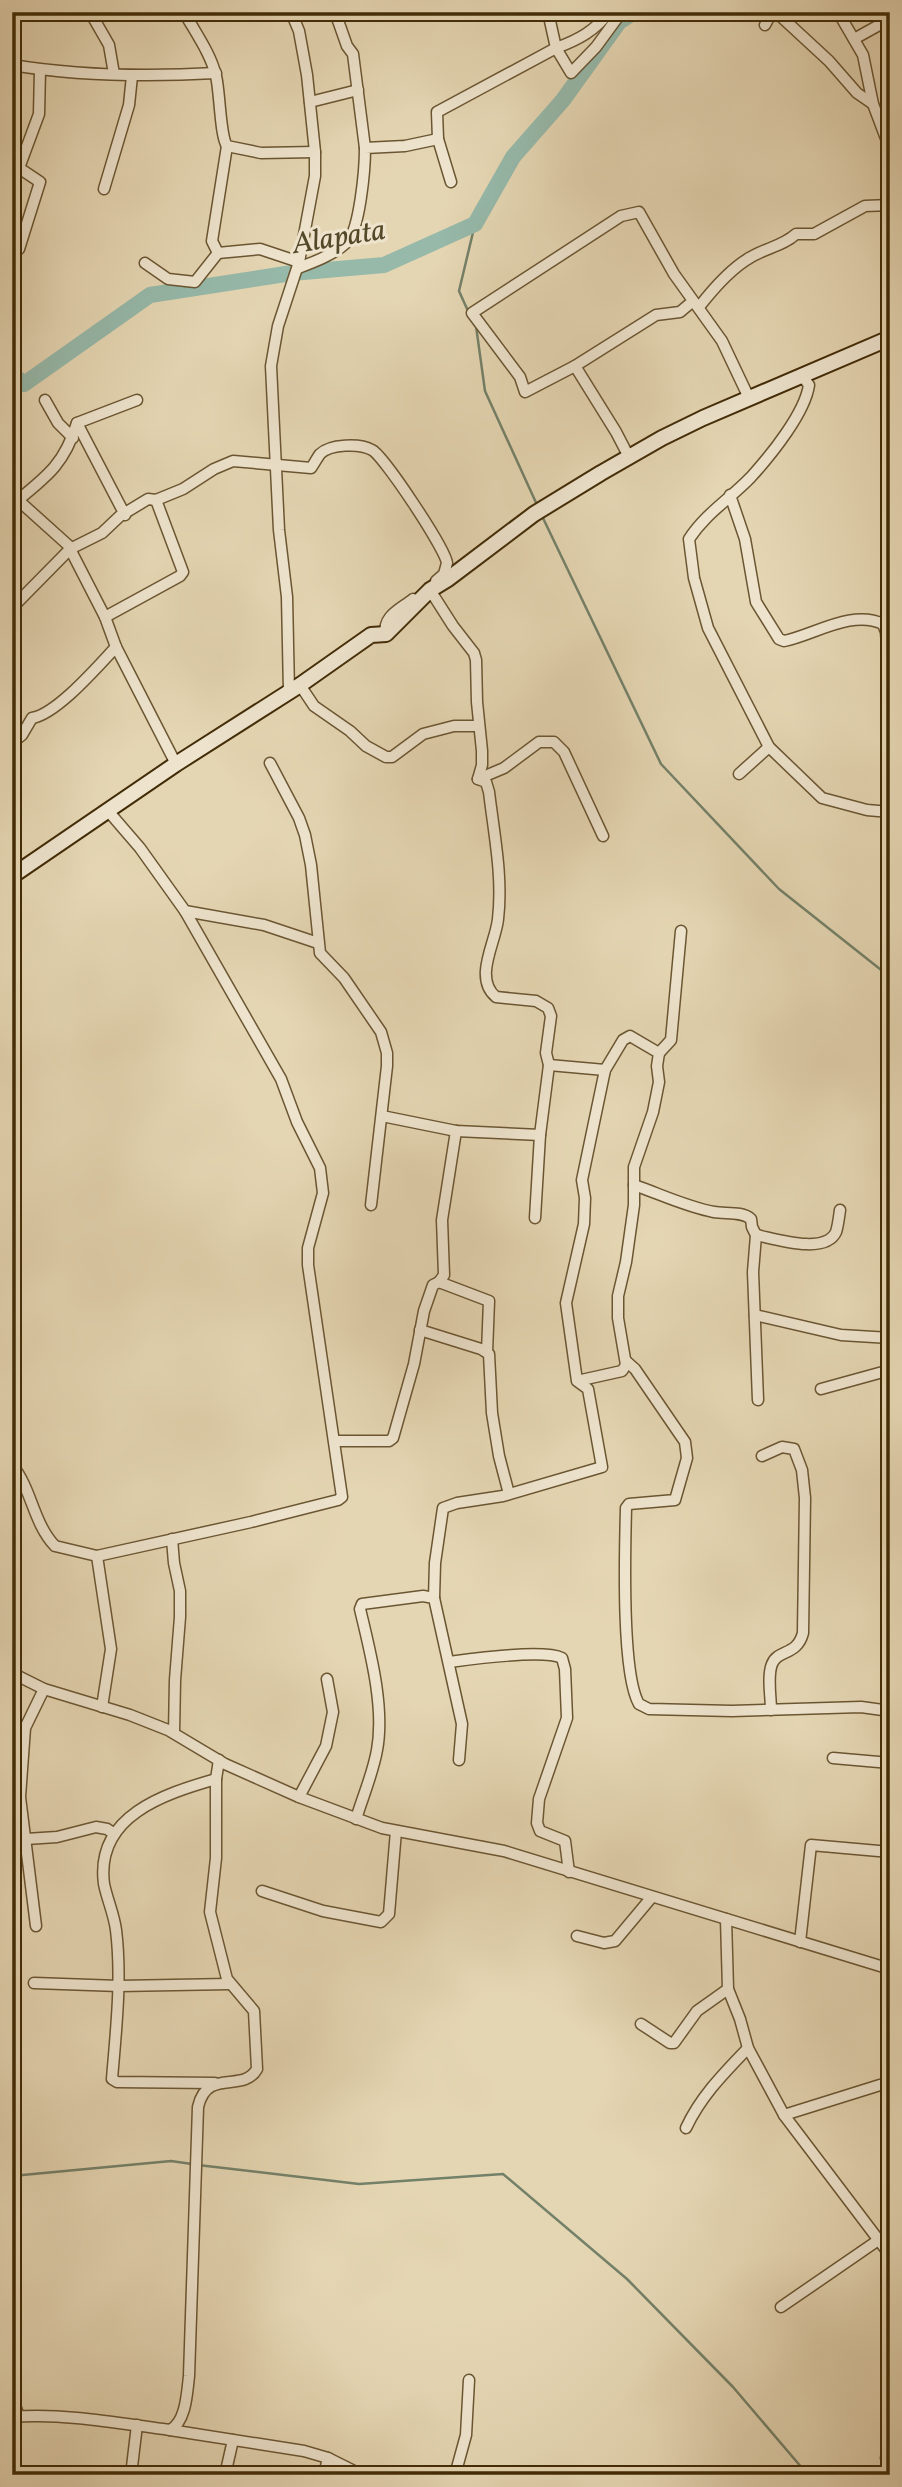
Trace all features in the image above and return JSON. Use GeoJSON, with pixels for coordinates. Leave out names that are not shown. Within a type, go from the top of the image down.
{"type":"FeatureCollection","features":[{"type":"Feature","properties":{"kind":"main road"},"geometry":{"type":"LineString","coordinates":[[12,876],[371,635],[386,634],[430,590],[534,514],[629,457],[703,418],[890,338]]}},
{"type":"Feature","properties":{"kind":"street"},"geometry":{"type":"LineString","coordinates":[[90,12],[109,45],[114,74]]}},
{"type":"Feature","properties":{"kind":"street"},"geometry":{"type":"LineString","coordinates":[[184,12],[216,73],[223,122],[222,135],[227,146],[212,241],[218,253]]}},
{"type":"Feature","properties":{"kind":"street"},"geometry":{"type":"LineString","coordinates":[[291,12],[299,31],[315,152],[315,176],[299,265],[278,326],[271,366],[280,552],[295,688],[366,746],[386,757],[392,757],[423,734],[454,726],[479,726]]}},
{"type":"Feature","properties":{"kind":"street"},"geometry":{"type":"LineString","coordinates":[[145,263],[168,279],[195,282],[218,253],[260,248],[299,265],[319,260],[349,241],[358,218],[365,148],[353,54],[347,46],[335,12]]}},
{"type":"Feature","properties":{"kind":"street"},"geometry":{"type":"LineString","coordinates":[[548,12],[556,48],[571,74],[596,47],[618,17],[616,12]]}},
{"type":"Feature","properties":{"kind":"street"},"geometry":{"type":"LineString","coordinates":[[451,182],[438,139],[437,112],[556,48],[575,41],[595,29],[609,12]]}},
{"type":"Feature","properties":{"kind":"street"},"geometry":{"type":"LineString","coordinates":[[765,25],[774,12],[829,61],[857,93],[873,104]]}},
{"type":"Feature","properties":{"kind":"street"},"geometry":{"type":"LineString","coordinates":[[838,12],[863,55],[873,104],[890,149]]}},
{"type":"Feature","properties":{"kind":"street"},"geometry":{"type":"LineString","coordinates":[[854,39],[890,19]]}},
{"type":"Feature","properties":{"kind":"street"},"geometry":{"type":"LineString","coordinates":[[12,65],[40,70],[132,76],[216,73]]}},
{"type":"Feature","properties":{"kind":"street"},"geometry":{"type":"LineString","coordinates":[[19,249],[40,182],[16,167],[39,114],[40,70]]}},
{"type":"Feature","properties":{"kind":"street"},"geometry":{"type":"LineString","coordinates":[[104,189],[129,105],[132,76]]}},
{"type":"Feature","properties":{"kind":"street"},"geometry":{"type":"LineString","coordinates":[[310,102],[358,90]]}},
{"type":"Feature","properties":{"kind":"street"},"geometry":{"type":"LineString","coordinates":[[365,148],[396,147],[438,139]]}},
{"type":"Feature","properties":{"kind":"street"},"geometry":{"type":"LineString","coordinates":[[227,146],[261,153],[315,152]]}},
{"type":"Feature","properties":{"kind":"street"},"geometry":{"type":"LineString","coordinates":[[749,398],[722,341],[696,304],[665,260],[639,212],[621,216],[472,313],[520,377],[525,392],[575,366],[656,315],[680,312],[696,304],[750,258],[789,241],[796,234],[814,234],[865,206],[890,205]]}},
{"type":"Feature","properties":{"kind":"street"},"geometry":{"type":"LineString","coordinates":[[575,366],[629,457]]}},
{"type":"Feature","properties":{"kind":"street"},"geometry":{"type":"LineString","coordinates":[[803,376],[809,385],[808,396],[798,416],[750,478],[714,508],[689,539],[694,578],[708,628],[769,747],[822,798],[856,808],[890,811]]}},
{"type":"Feature","properties":{"kind":"street"},"geometry":{"type":"LineString","coordinates":[[45,400],[58,423],[73,438]]}},
{"type":"Feature","properties":{"kind":"street"},"geometry":{"type":"LineString","coordinates":[[77,424],[137,400]]}},
{"type":"Feature","properties":{"kind":"street"},"geometry":{"type":"LineString","coordinates":[[77,424],[69,448],[59,462],[44,480],[15,501],[70,549],[105,617],[116,648],[176,764]]}},
{"type":"Feature","properties":{"kind":"street"},"geometry":{"type":"LineString","coordinates":[[77,424],[125,515]]}},
{"type":"Feature","properties":{"kind":"street"},"geometry":{"type":"LineString","coordinates":[[12,608],[70,549],[102,533],[120,516],[148,499],[156,500],[183,489],[214,468],[233,461],[311,468],[321,453],[328,449],[358,445],[375,450],[430,528],[446,557],[444,574],[387,619],[384,626],[386,634]]}},
{"type":"Feature","properties":{"kind":"street"},"geometry":{"type":"LineString","coordinates":[[730,495],[745,539],[756,603],[779,639],[784,641],[804,637],[844,621],[876,621],[883,624],[886,632],[890,682]]}},
{"type":"Feature","properties":{"kind":"street"},"geometry":{"type":"LineString","coordinates":[[105,617],[183,572],[156,500]]}},
{"type":"Feature","properties":{"kind":"street"},"geometry":{"type":"LineString","coordinates":[[430,590],[474,653],[476,660],[482,765],[478,779]]}},
{"type":"Feature","properties":{"kind":"street"},"geometry":{"type":"LineString","coordinates":[[12,743],[22,735],[32,718],[52,709],[116,648]]}},
{"type":"Feature","properties":{"kind":"street"},"geometry":{"type":"LineString","coordinates":[[478,779],[504,768],[539,742],[554,742],[564,752],[603,836]]}},
{"type":"Feature","properties":{"kind":"street"},"geometry":{"type":"LineString","coordinates":[[739,774],[769,747]]}},
{"type":"Feature","properties":{"kind":"street"},"geometry":{"type":"LineString","coordinates":[[270,763],[305,835],[311,865],[320,953],[344,978],[385,1041],[387,1066],[371,1205]]}},
{"type":"Feature","properties":{"kind":"street"},"geometry":{"type":"LineString","coordinates":[[478,779],[486,782],[489,792],[499,880],[499,918],[489,953],[486,978],[488,988],[496,997],[536,1001],[548,1008],[551,1016],[547,1053],[549,1065],[540,1135],[536,1218]]}},
{"type":"Feature","properties":{"kind":"street"},"geometry":{"type":"LineString","coordinates":[[12,1465],[27,1486],[43,1530],[51,1542],[55,1546],[97,1556],[338,1500],[342,1494],[307,1255],[323,1193],[320,1168],[297,1122],[281,1079],[185,911],[140,848],[109,812]]}},
{"type":"Feature","properties":{"kind":"street"},"geometry":{"type":"LineString","coordinates":[[185,911],[264,925],[318,943]]}},
{"type":"Feature","properties":{"kind":"street"},"geometry":{"type":"LineString","coordinates":[[577,1381],[622,1371],[626,1361],[617,1305],[634,1205],[636,1156],[655,1102],[659,1082],[659,1053],[671,1040],[681,931]]}},
{"type":"Feature","properties":{"kind":"street"},"geometry":{"type":"LineString","coordinates":[[459,1760],[462,1724],[434,1598],[435,1563],[442,1510],[457,1503],[509,1494],[602,1467],[588,1389],[577,1381],[566,1311],[566,1293],[584,1224],[582,1180],[605,1070],[622,1040],[628,1036],[659,1053]]}},
{"type":"Feature","properties":{"kind":"street"},"geometry":{"type":"LineString","coordinates":[[549,1065],[605,1070]]}},
{"type":"Feature","properties":{"kind":"street"},"geometry":{"type":"LineString","coordinates":[[382,1116],[456,1131],[540,1135]]}},
{"type":"Feature","properties":{"kind":"street"},"geometry":{"type":"LineString","coordinates":[[335,1441],[391,1440],[414,1364],[432,1286],[444,1275],[442,1220],[456,1131]]}},
{"type":"Feature","properties":{"kind":"street"},"geometry":{"type":"LineString","coordinates":[[634,1185],[706,1210],[748,1215],[751,1219],[756,1235],[753,1272],[758,1400]]}},
{"type":"Feature","properties":{"kind":"street"},"geometry":{"type":"LineString","coordinates":[[756,1235],[816,1245],[828,1242],[835,1233],[840,1210]]}},
{"type":"Feature","properties":{"kind":"street"},"geometry":{"type":"LineString","coordinates":[[439,1282],[490,1302],[487,1352],[490,1358],[492,1413],[509,1494]]}},
{"type":"Feature","properties":{"kind":"street"},"geometry":{"type":"LineString","coordinates":[[755,1315],[841,1335],[890,1338]]}},
{"type":"Feature","properties":{"kind":"street"},"geometry":{"type":"LineString","coordinates":[[420,1330],[487,1352]]}},
{"type":"Feature","properties":{"kind":"street"},"geometry":{"type":"LineString","coordinates":[[626,1361],[635,1369],[682,1434],[687,1449],[675,1500],[629,1504],[626,1508],[626,1628],[635,1697],[639,1704],[649,1709],[771,1710],[861,1707],[890,1711]]}},
{"type":"Feature","properties":{"kind":"street"},"geometry":{"type":"LineString","coordinates":[[821,1389],[890,1370]]}},
{"type":"Feature","properties":{"kind":"street"},"geometry":{"type":"LineString","coordinates":[[762,1456],[782,1447],[794,1449],[802,1470],[805,1499],[803,1633],[801,1642],[778,1656],[770,1667],[771,1710]]}},
{"type":"Feature","properties":{"kind":"street"},"geometry":{"type":"LineString","coordinates":[[173,1539],[174,1563],[180,1591],[174,1733]]}},
{"type":"Feature","properties":{"kind":"street"},"geometry":{"type":"LineString","coordinates":[[97,1556],[111,1649],[103,1707]]}},
{"type":"Feature","properties":{"kind":"street"},"geometry":{"type":"LineString","coordinates":[[356,1819],[379,1736],[378,1705],[360,1606],[366,1602],[423,1596],[434,1598]]}},
{"type":"Feature","properties":{"kind":"street"},"geometry":{"type":"LineString","coordinates":[[449,1662],[537,1655],[557,1655],[562,1658],[568,1717],[539,1799],[537,1823],[540,1831],[565,1841],[569,1872]]}},
{"type":"Feature","properties":{"kind":"street"},"geometry":{"type":"LineString","coordinates":[[12,1673],[44,1689],[130,1715],[174,1733],[219,1760],[299,1797],[356,1819],[396,1831],[504,1851],[890,1969]]}},
{"type":"Feature","properties":{"kind":"street"},"geometry":{"type":"LineString","coordinates":[[299,1797],[326,1746],[333,1712],[327,1679]]}},
{"type":"Feature","properties":{"kind":"street"},"geometry":{"type":"LineString","coordinates":[[36,1926],[20,1797],[23,1740],[34,1707],[44,1689]]}},
{"type":"Feature","properties":{"kind":"street"},"geometry":{"type":"LineString","coordinates":[[833,1758],[890,1763]]}},
{"type":"Feature","properties":{"kind":"street"},"geometry":{"type":"LineString","coordinates":[[216,1779],[163,1797],[133,1814],[114,1833],[107,1851],[104,1882],[116,1928],[119,1986],[113,2081],[220,2083],[248,2079],[257,2069],[254,2011],[229,1984],[221,1962],[210,1905],[216,1858],[216,1779],[219,1760]]}},
{"type":"Feature","properties":{"kind":"street"},"geometry":{"type":"LineString","coordinates":[[26,1839],[57,1837],[96,1827],[114,1833]]}},
{"type":"Feature","properties":{"kind":"street"},"geometry":{"type":"LineString","coordinates":[[262,1891],[323,1911],[381,1922],[389,1914],[396,1831]]}},
{"type":"Feature","properties":{"kind":"street"},"geometry":{"type":"LineString","coordinates":[[800,1942],[811,1845],[890,1852]]}},
{"type":"Feature","properties":{"kind":"street"},"geometry":{"type":"LineString","coordinates":[[577,1936],[604,1943],[615,1941],[651,1898]]}},
{"type":"Feature","properties":{"kind":"street"},"geometry":{"type":"LineString","coordinates":[[726,1919],[728,1989],[748,2048],[785,2115],[890,2255]]}},
{"type":"Feature","properties":{"kind":"street"},"geometry":{"type":"LineString","coordinates":[[34,1983],[119,1986],[229,1984]]}},
{"type":"Feature","properties":{"kind":"street"},"geometry":{"type":"LineString","coordinates":[[641,2024],[674,2043],[697,2011],[728,1989]]}},
{"type":"Feature","properties":{"kind":"street"},"geometry":{"type":"LineString","coordinates":[[686,2128],[714,2083],[748,2048]]}},
{"type":"Feature","properties":{"kind":"street"},"geometry":{"type":"LineString","coordinates":[[170,2430],[178,2424],[185,2404],[189,2376],[198,2107],[201,2096],[209,2087],[220,2083]]}},
{"type":"Feature","properties":{"kind":"street"},"geometry":{"type":"LineString","coordinates":[[785,2115],[890,2084]]}},
{"type":"Feature","properties":{"kind":"street"},"geometry":{"type":"LineString","coordinates":[[781,2307],[877,2241]]}},
{"type":"Feature","properties":{"kind":"street"},"geometry":{"type":"LineString","coordinates":[[454,2475],[467,2435],[469,2381]]}},
{"type":"Feature","properties":{"kind":"street"},"geometry":{"type":"LineString","coordinates":[[12,2398],[16,2416],[103,2419],[304,2451],[328,2458],[362,2475]]}},
{"type":"Feature","properties":{"kind":"street"},"geometry":{"type":"LineString","coordinates":[[131,2475],[137,2426]]}},
{"type":"Feature","properties":{"kind":"street"},"geometry":{"type":"LineString","coordinates":[[225,2475],[233,2441]]}},
{"type":"Feature","properties":{"kind":"street"},"geometry":{"type":"LineString","coordinates":[[324,2475],[328,2458]]}},
{"type":"Feature","properties":{"kind":"waterway","name":"Alapata"},"geometry":{"type":"LineString","coordinates":[[12,374],[24,384],[150,295],[292,273],[384,265],[475,224],[513,157],[563,100],[619,22],[634,12]]}},
{"type":"Feature","properties":{"kind":"waterway"},"geometry":{"type":"LineString","coordinates":[[468,311],[459,291],[475,224]]}},
{"type":"Feature","properties":{"kind":"waterway"},"geometry":{"type":"LineString","coordinates":[[476,326],[485,391],[538,507]]}},
{"type":"Feature","properties":{"kind":"waterway"},"geometry":{"type":"LineString","coordinates":[[542,516],[661,764],[779,889],[890,977]]}},
{"type":"Feature","properties":{"kind":"waterway"},"geometry":{"type":"LineString","coordinates":[[12,2176],[171,2161],[192,2164]]}},
{"type":"Feature","properties":{"kind":"waterway"},"geometry":{"type":"LineString","coordinates":[[198,2165],[359,2184],[503,2174],[627,2279],[733,2387],[808,2475]]}}]}
